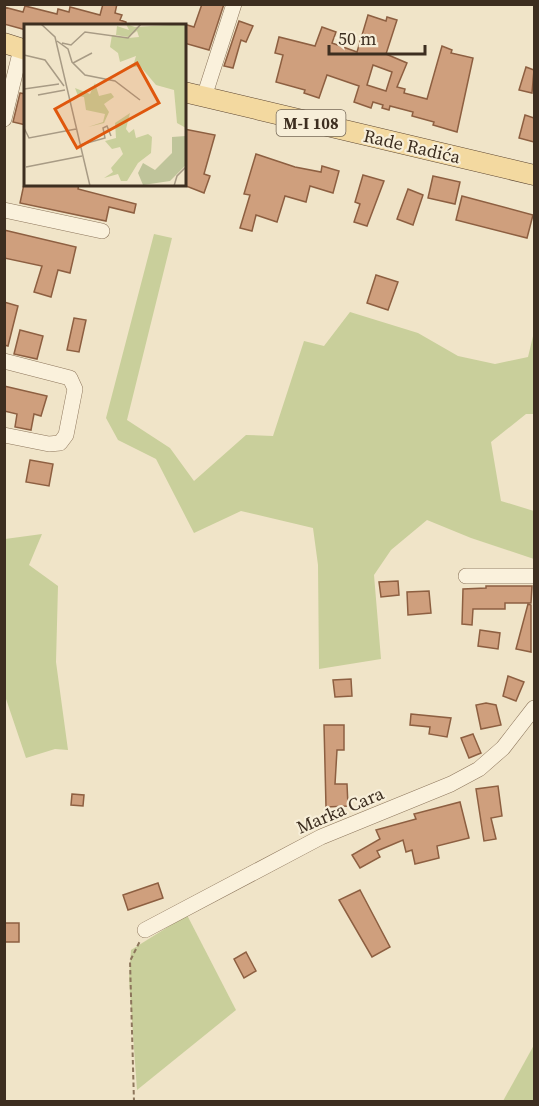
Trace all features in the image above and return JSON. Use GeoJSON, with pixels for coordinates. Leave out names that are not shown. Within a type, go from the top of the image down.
{"type":"FeatureCollection","features":[{"type":"Feature","properties":{"kind":"main road","name":"Rade Radića"},"geometry":{"type":"LineString","coordinates":[[186,92],[534,175]]}},
{"type":"Feature","properties":{"kind":"street"},"geometry":{"type":"LineString","coordinates":[[204,97],[234,4]]}},
{"type":"Feature","properties":{"kind":"street"},"geometry":{"type":"LineString","coordinates":[[4,119],[17,47]]}},
{"type":"Feature","properties":{"kind":"street"},"geometry":{"type":"LineString","coordinates":[[4,210],[102,231]]}},
{"type":"Feature","properties":{"kind":"street"},"geometry":{"type":"LineString","coordinates":[[4,361],[70,378],[75,389],[66,435],[60,443],[49,444],[4,435]]}},
{"type":"Feature","properties":{"kind":"street"},"geometry":{"type":"LineString","coordinates":[[466,576],[534,576]]}},
{"type":"Feature","properties":{"kind":"street","name":"Marka Cara"},"geometry":{"type":"LineString","coordinates":[[145,930],[321,837],[451,784],[479,769],[503,748],[534,708]]}},
{"type":"Feature","properties":{"kind":"path"},"geometry":{"type":"LineString","coordinates":[[134,1101],[130,961],[145,930]]}},
{"type":"Feature","properties":{"kind":"green space"},"geometry":{"type":"Polygon","coordinates":[[[154,234],[172,238],[127,420],[170,448],[194,481],[246,435],[273,436],[304,341],[324,346],[350,312],[418,333],[458,356],[495,364],[528,357],[534,332],[534,414],[526,414],[491,442],[501,501],[534,511],[534,559],[471,538],[427,520],[391,550],[374,575],[381,659],[319,669],[318,565],[313,528],[241,511],[194,533],[156,459],[118,440],[106,418],[154,234]]]}},
{"type":"Feature","properties":{"kind":"green space"},"geometry":{"type":"Polygon","coordinates":[[[42,534],[29,565],[58,586],[56,662],[68,750],[55,749],[26,758],[5,696],[5,539],[42,534]]]}},
{"type":"Feature","properties":{"kind":"green space"},"geometry":{"type":"Polygon","coordinates":[[[187,915],[236,1010],[137,1090],[129,979],[131,950],[187,915]]]}},
{"type":"Feature","properties":{"kind":"green space"},"geometry":{"type":"Polygon","coordinates":[[[534,1045],[534,1101],[503,1101],[534,1045]]]}},
{"type":"Feature","properties":{"kind":"building"},"geometry":{"type":"Polygon","coordinates":[[[103,4],[117,4],[115,13],[122,15],[120,20],[126,24],[24,24],[24,29],[4,24],[4,7],[23,12],[25,6],[57,14],[58,9],[69,12],[70,7],[100,15],[103,4]]]}},
{"type":"Feature","properties":{"kind":"building"},"geometry":{"type":"Polygon","coordinates":[[[202,4],[224,4],[209,50],[186,44],[186,25],[194,27],[202,4]]]}},
{"type":"Feature","properties":{"kind":"building"},"geometry":{"type":"Polygon","coordinates":[[[368,15],[386,21],[387,17],[397,20],[386,54],[407,63],[397,87],[405,89],[404,93],[427,99],[442,46],[452,50],[451,53],[473,58],[457,132],[412,116],[413,112],[390,106],[389,110],[373,102],[371,108],[354,102],[359,86],[327,75],[319,98],[304,93],[305,90],[276,82],[283,55],[275,53],[279,37],[315,46],[322,27],[336,32],[332,43],[357,52],[368,15]],[[373,65],[367,85],[386,91],[392,72],[373,65]]]}},
{"type":"Feature","properties":{"kind":"building"},"geometry":{"type":"Polygon","coordinates":[[[239,21],[253,26],[246,42],[241,40],[233,68],[224,66],[239,21]]]}},
{"type":"Feature","properties":{"kind":"building"},"geometry":{"type":"Polygon","coordinates":[[[526,67],[534,70],[532,93],[519,90],[526,67]]]}},
{"type":"Feature","properties":{"kind":"building"},"geometry":{"type":"Polygon","coordinates":[[[20,93],[24,94],[24,125],[13,122],[20,93]]]}},
{"type":"Feature","properties":{"kind":"building"},"geometry":{"type":"Polygon","coordinates":[[[525,115],[534,118],[534,142],[519,138],[525,115]]]}},
{"type":"Feature","properties":{"kind":"building"},"geometry":{"type":"Polygon","coordinates":[[[186,129],[215,135],[204,174],[210,176],[204,193],[186,186],[186,129]]]}},
{"type":"Feature","properties":{"kind":"building"},"geometry":{"type":"Polygon","coordinates":[[[256,154],[295,167],[321,172],[322,166],[339,171],[333,193],[310,186],[306,202],[285,196],[277,222],[256,215],[252,231],[240,228],[250,195],[244,194],[256,154]]]}},
{"type":"Feature","properties":{"kind":"building"},"geometry":{"type":"Polygon","coordinates":[[[363,175],[384,181],[367,226],[354,222],[360,204],[355,202],[363,175]]]}},
{"type":"Feature","properties":{"kind":"building"},"geometry":{"type":"Polygon","coordinates":[[[433,176],[460,182],[455,204],[428,198],[433,176]]]}},
{"type":"Feature","properties":{"kind":"building"},"geometry":{"type":"Polygon","coordinates":[[[24,184],[24,186],[79,186],[78,189],[136,204],[134,213],[109,207],[106,221],[20,203],[24,184]]]}},
{"type":"Feature","properties":{"kind":"building"},"geometry":{"type":"Polygon","coordinates":[[[408,189],[423,195],[413,225],[397,219],[408,189]]]}},
{"type":"Feature","properties":{"kind":"building"},"geometry":{"type":"Polygon","coordinates":[[[462,196],[533,215],[527,238],[456,220],[462,196]]]}},
{"type":"Feature","properties":{"kind":"building"},"geometry":{"type":"Polygon","coordinates":[[[4,230],[76,247],[70,273],[58,270],[51,297],[34,292],[42,266],[4,258],[4,230]]]}},
{"type":"Feature","properties":{"kind":"building"},"geometry":{"type":"Polygon","coordinates":[[[376,275],[398,282],[388,310],[367,303],[376,275]]]}},
{"type":"Feature","properties":{"kind":"building"},"geometry":{"type":"Polygon","coordinates":[[[4,302],[18,306],[8,346],[4,345],[4,302]]]}},
{"type":"Feature","properties":{"kind":"building"},"geometry":{"type":"Polygon","coordinates":[[[74,318],[86,320],[79,352],[67,350],[74,318]]]}},
{"type":"Feature","properties":{"kind":"building"},"geometry":{"type":"Polygon","coordinates":[[[20,330],[43,336],[37,359],[14,354],[20,330]]]}},
{"type":"Feature","properties":{"kind":"building"},"geometry":{"type":"Polygon","coordinates":[[[4,386],[47,396],[41,416],[34,414],[31,430],[15,427],[17,414],[4,411],[4,386]]]}},
{"type":"Feature","properties":{"kind":"building"},"geometry":{"type":"Polygon","coordinates":[[[30,460],[53,464],[49,486],[26,482],[30,460]]]}},
{"type":"Feature","properties":{"kind":"building"},"geometry":{"type":"Polygon","coordinates":[[[398,581],[399,595],[381,597],[379,582],[398,581]]]}},
{"type":"Feature","properties":{"kind":"building"},"geometry":{"type":"Polygon","coordinates":[[[486,586],[532,586],[531,603],[505,603],[505,609],[473,609],[472,625],[462,624],[463,589],[486,588],[486,586]]]}},
{"type":"Feature","properties":{"kind":"building"},"geometry":{"type":"Polygon","coordinates":[[[429,591],[431,613],[408,615],[407,592],[429,591]]]}},
{"type":"Feature","properties":{"kind":"building"},"geometry":{"type":"Polygon","coordinates":[[[528,604],[531,605],[531,652],[516,649],[528,604]]]}},
{"type":"Feature","properties":{"kind":"building"},"geometry":{"type":"Polygon","coordinates":[[[480,630],[500,633],[498,649],[478,646],[480,630]]]}},
{"type":"Feature","properties":{"kind":"building"},"geometry":{"type":"Polygon","coordinates":[[[508,676],[524,682],[516,701],[503,696],[508,676]]]}},
{"type":"Feature","properties":{"kind":"building"},"geometry":{"type":"Polygon","coordinates":[[[351,679],[352,696],[335,697],[333,680],[351,679]]]}},
{"type":"Feature","properties":{"kind":"building"},"geometry":{"type":"Polygon","coordinates":[[[486,703],[496,705],[501,725],[481,729],[476,705],[486,703]]]}},
{"type":"Feature","properties":{"kind":"building"},"geometry":{"type":"Polygon","coordinates":[[[411,714],[451,718],[447,737],[429,734],[430,727],[410,725],[411,714]]]}},
{"type":"Feature","properties":{"kind":"building"},"geometry":{"type":"Polygon","coordinates":[[[324,725],[344,725],[344,750],[337,750],[335,784],[347,784],[348,806],[326,807],[324,725]]]}},
{"type":"Feature","properties":{"kind":"building"},"geometry":{"type":"Polygon","coordinates":[[[473,734],[481,753],[469,758],[461,738],[473,734]]]}},
{"type":"Feature","properties":{"kind":"building"},"geometry":{"type":"Polygon","coordinates":[[[498,786],[502,816],[491,818],[496,839],[484,841],[476,789],[498,786]]]}},
{"type":"Feature","properties":{"kind":"building"},"geometry":{"type":"Polygon","coordinates":[[[72,794],[84,795],[83,806],[71,805],[72,794]]]}},
{"type":"Feature","properties":{"kind":"building"},"geometry":{"type":"Polygon","coordinates":[[[460,802],[469,838],[437,846],[439,858],[415,864],[412,850],[406,852],[403,840],[377,851],[380,857],[360,868],[352,855],[380,839],[376,830],[416,819],[414,814],[460,802]]]}},
{"type":"Feature","properties":{"kind":"building"},"geometry":{"type":"Polygon","coordinates":[[[158,883],[163,898],[128,910],[123,895],[158,883]]]}},
{"type":"Feature","properties":{"kind":"building"},"geometry":{"type":"Polygon","coordinates":[[[360,890],[390,947],[372,957],[339,900],[360,890]]]}},
{"type":"Feature","properties":{"kind":"building"},"geometry":{"type":"Polygon","coordinates":[[[4,923],[19,923],[19,942],[4,942],[4,923]]]}},
{"type":"Feature","properties":{"kind":"building"},"geometry":{"type":"Polygon","coordinates":[[[246,952],[256,971],[244,978],[234,959],[246,952]]]}}]}
